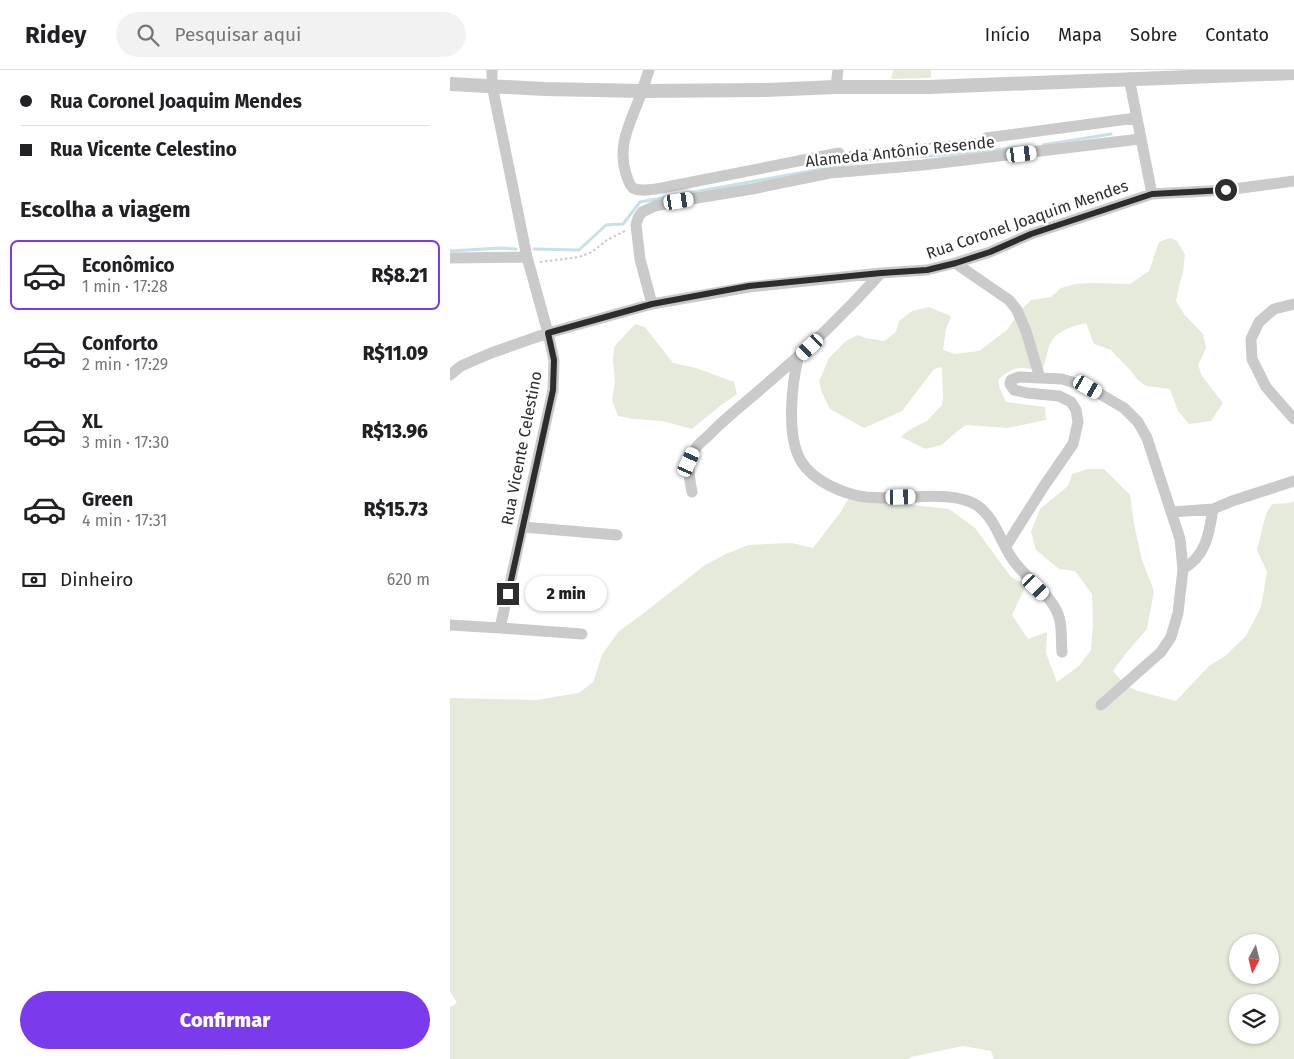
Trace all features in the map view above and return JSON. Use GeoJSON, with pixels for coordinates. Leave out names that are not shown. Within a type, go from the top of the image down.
{"type":"FeatureCollection","features":[{"type":"Feature","properties":{"kind":"street","name":"Rua Vicente Celestino"},"geometry":{"type":"LineString","coordinates":[[492,70],[492,85],[528,261],[554,360],[553,390],[500,628]]}},
{"type":"Feature","properties":{"kind":"street"},"geometry":{"type":"LineString","coordinates":[[642,91],[649,70]]}},
{"type":"Feature","properties":{"kind":"street"},"geometry":{"type":"LineString","coordinates":[[836,87],[838,70]]}},
{"type":"Feature","properties":{"kind":"street"},"geometry":{"type":"LineString","coordinates":[[450,84],[642,91],[766,90],[836,87],[929,87],[1294,73]]}},
{"type":"Feature","properties":{"kind":"street","name":"Rua Coronel Joaquim Mendes"},"geometry":{"type":"LineString","coordinates":[[1129,78],[1152,194]]}},
{"type":"Feature","properties":{"kind":"street","name":"Alameda Antônio Resende"},"geometry":{"type":"LineString","coordinates":[[642,91],[625,134],[623,153],[624,168],[630,184],[633,188],[639,190],[839,153]]}},
{"type":"Feature","properties":{"kind":"street","name":"Alameda Antônio Resende"},"geometry":{"type":"LineString","coordinates":[[986,138],[1136,118]]}},
{"type":"Feature","properties":{"kind":"street","name":"Alameda Antônio Resende"},"geometry":{"type":"LineString","coordinates":[[636,225],[642,212],[655,206],[830,173],[923,165],[1140,139]]}},
{"type":"Feature","properties":{"kind":"street","name":"Rua Coronel Joaquim Mendes"},"geometry":{"type":"LineString","coordinates":[[450,375],[461,366],[491,353],[548,333],[652,304],[749,286],[927,270],[990,252],[1031,234],[1152,194],[1226,190],[1294,182]]}},
{"type":"Feature","properties":{"kind":"street"},"geometry":{"type":"LineString","coordinates":[[636,225],[640,259],[652,304]]}},
{"type":"Feature","properties":{"kind":"street"},"geometry":{"type":"LineString","coordinates":[[450,258],[528,261]]}},
{"type":"Feature","properties":{"kind":"street"},"geometry":{"type":"LineString","coordinates":[[956,263],[1009,300],[1017,310],[1026,331],[1040,378]]}},
{"type":"Feature","properties":{"kind":"street"},"geometry":{"type":"LineString","coordinates":[[692,492],[688,474],[689,462],[695,449],[726,417],[798,358],[859,298],[881,273]]}},
{"type":"Feature","properties":{"kind":"street"},"geometry":{"type":"LineString","coordinates":[[1294,304],[1274,309],[1259,322],[1252,339],[1252,359],[1266,387],[1294,419]]}},
{"type":"Feature","properties":{"kind":"street"},"geometry":{"type":"LineString","coordinates":[[798,358],[792,389],[793,435],[798,455],[806,469],[820,480],[856,496],[883,498],[937,496],[961,499],[977,505],[992,520],[1014,562],[1056,609],[1060,622],[1062,652]]}},
{"type":"Feature","properties":{"kind":"street"},"geometry":{"type":"LineString","coordinates":[[1006,546],[1073,444],[1078,422],[1076,410],[1071,402],[1059,396],[1014,390],[1010,384],[1012,380],[1019,377],[1062,380],[1088,387],[1124,408],[1138,422],[1147,438],[1180,538],[1183,569],[1178,613],[1170,637],[1160,652],[1101,705]]}},
{"type":"Feature","properties":{"kind":"street"},"geometry":{"type":"LineString","coordinates":[[1172,512],[1212,510],[1232,501],[1294,481]]}},
{"type":"Feature","properties":{"kind":"street"},"geometry":{"type":"LineString","coordinates":[[1183,569],[1198,557],[1206,544],[1212,510]]}},
{"type":"Feature","properties":{"kind":"street"},"geometry":{"type":"LineString","coordinates":[[523,527],[617,535]]}},
{"type":"Feature","properties":{"kind":"street"},"geometry":{"type":"LineString","coordinates":[[450,626],[582,634]]}},
{"type":"Feature","properties":{"kind":"path","name":"Alameda Antônio Resende"},"geometry":{"type":"LineString","coordinates":[[839,153],[986,138]]}},
{"type":"Feature","properties":{"kind":"path"},"geometry":{"type":"LineString","coordinates":[[528,261],[579,256],[592,252],[607,240],[636,225]]}},
{"type":"Feature","properties":{"kind":"shaded area"},"geometry":{"type":"Polygon","coordinates":[[[893,70],[931,70],[931,78],[891,79],[893,70]]]}},
{"type":"Feature","properties":{"kind":"shaded area"},"geometry":{"type":"Polygon","coordinates":[[[1170,238],[1177,241],[1185,255],[1176,301],[1184,314],[1203,334],[1206,348],[1198,365],[1202,376],[1223,403],[1211,421],[1189,424],[1178,411],[1170,389],[1146,386],[1138,380],[1111,350],[1094,344],[1086,323],[1068,328],[1054,338],[1050,344],[1042,370],[1018,368],[1009,371],[998,380],[1006,402],[1045,407],[1046,420],[1007,428],[966,425],[942,445],[925,449],[901,437],[909,430],[927,421],[942,405],[942,367],[934,369],[902,411],[864,428],[830,409],[822,393],[819,382],[829,358],[846,341],[858,335],[884,341],[896,332],[899,321],[912,311],[929,307],[951,316],[946,329],[943,350],[955,354],[979,351],[1007,330],[1021,310],[1031,300],[1052,297],[1061,288],[1076,284],[1130,284],[1149,271],[1159,242],[1170,238]]]}},
{"type":"Feature","properties":{"kind":"shaded area"},"geometry":{"type":"Polygon","coordinates":[[[635,324],[645,327],[673,363],[696,368],[734,382],[737,394],[692,429],[662,421],[618,416],[612,400],[615,382],[614,347],[635,324]]]}},
{"type":"Feature","properties":{"kind":"shaded area"},"geometry":{"type":"Polygon","coordinates":[[[1088,469],[1104,469],[1130,495],[1142,560],[1154,591],[1147,629],[1113,671],[1125,685],[1138,691],[1176,701],[1209,666],[1225,656],[1246,636],[1261,607],[1267,572],[1257,550],[1266,514],[1272,504],[1294,501],[1294,1059],[994,1059],[991,1051],[963,1046],[909,1059],[450,1059],[450,1007],[457,1003],[450,991],[450,698],[536,700],[579,693],[593,682],[602,655],[618,632],[705,565],[748,545],[792,543],[813,548],[849,498],[949,509],[975,528],[1011,577],[1026,585],[1012,615],[1028,639],[1047,632],[1046,653],[1057,682],[1079,666],[1091,650],[1093,625],[1092,594],[1075,571],[1059,569],[1036,550],[1031,531],[1040,509],[1068,486],[1072,474],[1088,469]]]}},
{"type":"Feature","properties":{"kind":"waterway"},"geometry":{"type":"LineString","coordinates":[[1043,145],[1111,134]]}},
{"type":"Feature","properties":{"kind":"waterway"},"geometry":{"type":"LineString","coordinates":[[534,249],[579,250],[606,225],[623,224],[640,202],[883,159],[1024,147]]}},
{"type":"Feature","properties":{"kind":"waterway"},"geometry":{"type":"LineString","coordinates":[[450,251],[516,249]]}},
{"type":"Feature","properties":{"kind":"route"},"geometry":{"type":"LineString","coordinates":[[508,594],[553,390],[554,360],[548,333],[652,304],[749,286],[927,270],[990,252],[1031,234],[1152,194],[1226,190]]}}]}
